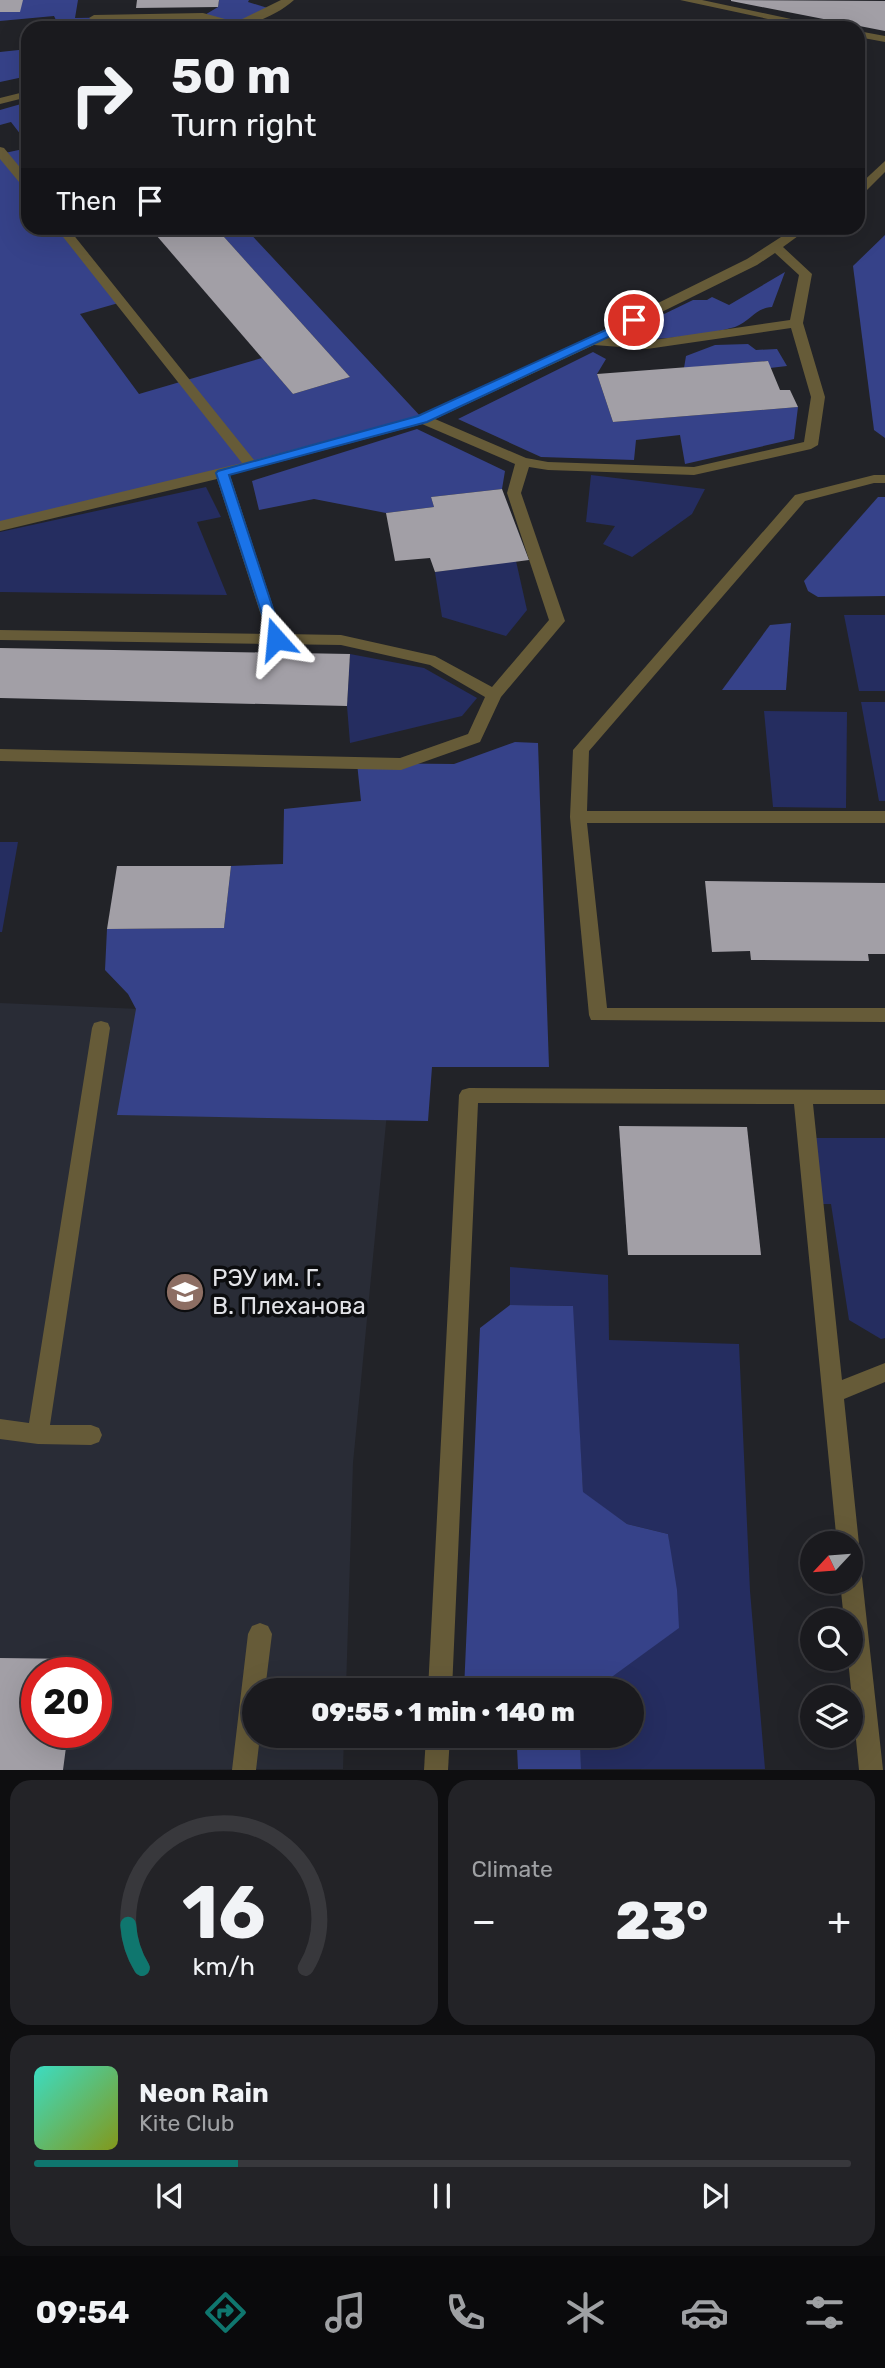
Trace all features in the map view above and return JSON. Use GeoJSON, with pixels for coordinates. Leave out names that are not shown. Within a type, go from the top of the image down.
{"type":"FeatureCollection","features":[{"type":"Feature","properties":{"kind":"lane"},"geometry":{"type":"LineString","coordinates":[[243,21],[289,0]]}},
{"type":"Feature","properties":{"kind":"lane"},"geometry":{"type":"LineString","coordinates":[[685,0],[792,21]]}},
{"type":"Feature","properties":{"kind":"lane"},"geometry":{"type":"LineString","coordinates":[[102,21],[96,13],[203,16],[218,21]]}},
{"type":"Feature","properties":{"kind":"lane"},"geometry":{"type":"LineString","coordinates":[[865,35],[885,39]]}},
{"type":"Feature","properties":{"kind":"lane"},"geometry":{"type":"LineString","coordinates":[[0,102],[21,96]]}},
{"type":"Feature","properties":{"kind":"lane"},"geometry":{"type":"LineString","coordinates":[[0,151],[21,177]]}},
{"type":"Feature","properties":{"kind":"lane"},"geometry":{"type":"LineString","coordinates":[[879,179],[885,165]]}},
{"type":"Feature","properties":{"kind":"lane"},"geometry":{"type":"LineString","coordinates":[[68,235],[251,465]]}},
{"type":"Feature","properties":{"kind":"lane"},"geometry":{"type":"LineString","coordinates":[[0,526],[222,473],[423,419],[752,262],[792,235]]}},
{"type":"Feature","properties":{"kind":"lane"},"geometry":{"type":"LineString","coordinates":[[423,419],[523,462],[548,467],[694,471],[811,445],[818,397],[796,323],[806,274],[775,246]]}},
{"type":"Feature","properties":{"kind":"lane"},"geometry":{"type":"LineString","coordinates":[[591,341],[647,345],[796,323]]}},
{"type":"Feature","properties":{"kind":"lane"},"geometry":{"type":"LineString","coordinates":[[0,755],[401,764],[474,738],[494,695],[557,621],[514,494],[523,462]]}},
{"type":"Feature","properties":{"kind":"lane"},"geometry":{"type":"LineString","coordinates":[[222,473],[276,639]]}},
{"type":"Feature","properties":{"kind":"lane"},"geometry":{"type":"LineString","coordinates":[[885,479],[874,479],[800,498],[581,750],[578,817],[598,1016],[885,1015]]}},
{"type":"Feature","properties":{"kind":"lane"},"geometry":{"type":"LineString","coordinates":[[0,635],[341,640],[435,661],[494,695]]}},
{"type":"Feature","properties":{"kind":"lane"},"geometry":{"type":"LineString","coordinates":[[578,817],[885,817]]}},
{"type":"Feature","properties":{"kind":"lane"},"geometry":{"type":"LineString","coordinates":[[38,1434],[101,1028]]}},
{"type":"Feature","properties":{"kind":"lane"},"geometry":{"type":"LineString","coordinates":[[441,1678],[469,1096],[885,1097]]}},
{"type":"Feature","properties":{"kind":"lane"},"geometry":{"type":"LineString","coordinates":[[803,1097],[847,1531]]}},
{"type":"Feature","properties":{"kind":"lane"},"geometry":{"type":"LineString","coordinates":[[833,1394],[885,1372]]}},
{"type":"Feature","properties":{"kind":"lane"},"geometry":{"type":"LineString","coordinates":[[0,1429],[38,1434],[91,1435]]}},
{"type":"Feature","properties":{"kind":"lane"},"geometry":{"type":"LineString","coordinates":[[853,1594],[871,1769]]}},
{"type":"Feature","properties":{"kind":"lane"},"geometry":{"type":"LineString","coordinates":[[244,1769],[260,1634]]}},
{"type":"Feature","properties":{"kind":"lane"},"geometry":{"type":"LineString","coordinates":[[436,1769],[437,1748]]}},
{"type":"Feature","properties":{"kind":"shaded area"},"geometry":{"type":"Polygon","coordinates":[[[23,0],[78,0],[75,18],[203,16],[218,7],[219,0],[249,0],[248,2],[271,9],[244,21],[56,21],[54,16],[0,21],[0,12],[23,0]]]}},
{"type":"Feature","properties":{"kind":"shaded area"},"geometry":{"type":"Polygon","coordinates":[[[21,50],[21,78],[0,82],[0,52],[21,50]]]}},
{"type":"Feature","properties":{"kind":"shaded area"},"geometry":{"type":"Polygon","coordinates":[[[21,104],[21,135],[11,122],[0,125],[0,110],[21,104]]]}},
{"type":"Feature","properties":{"kind":"shaded area"},"geometry":{"type":"Polygon","coordinates":[[[21,150],[21,235],[68,235],[122,302],[80,314],[139,394],[262,358],[293,394],[350,377],[222,235],[252,235],[423,419],[0,526],[0,154],[21,150]]]}},
{"type":"Feature","properties":{"kind":"shaded area"},"geometry":{"type":"Polygon","coordinates":[[[885,235],[885,438],[874,430],[853,266],[885,235]]]}},
{"type":"Feature","properties":{"kind":"shaded area"},"geometry":{"type":"Polygon","coordinates":[[[785,272],[772,307],[761,310],[735,327],[679,337],[622,340],[625,333],[693,300],[707,300],[712,297],[729,305],[785,272]]]}},
{"type":"Feature","properties":{"kind":"shaded area"},"geometry":{"type":"Polygon","coordinates":[[[748,344],[756,350],[777,349],[787,366],[770,368],[767,361],[684,368],[686,356],[715,345],[748,344]]]}},
{"type":"Feature","properties":{"kind":"shaded area"},"geometry":{"type":"Polygon","coordinates":[[[593,352],[606,359],[597,374],[613,422],[798,407],[794,439],[685,464],[680,435],[636,440],[634,460],[541,457],[458,419],[593,352]]]}},
{"type":"Feature","properties":{"kind":"shaded area"},"geometry":{"type":"Polygon","coordinates":[[[417,429],[505,471],[502,489],[431,497],[434,507],[386,513],[314,499],[259,510],[252,481],[417,429]]]}},
{"type":"Feature","properties":{"kind":"shaded area"},"geometry":{"type":"Polygon","coordinates":[[[591,475],[705,489],[692,514],[632,557],[603,544],[615,526],[586,522],[591,475]]]}},
{"type":"Feature","properties":{"kind":"shaded area"},"geometry":{"type":"Polygon","coordinates":[[[206,487],[221,517],[197,522],[227,595],[0,592],[0,532],[206,487]]]}},
{"type":"Feature","properties":{"kind":"shaded area"},"geometry":{"type":"Polygon","coordinates":[[[878,497],[885,497],[885,596],[818,597],[808,591],[804,581],[878,497]]]}},
{"type":"Feature","properties":{"kind":"shaded area"},"geometry":{"type":"Polygon","coordinates":[[[516,561],[527,610],[506,636],[442,617],[435,572],[516,561]]]}},
{"type":"Feature","properties":{"kind":"shaded area"},"geometry":{"type":"Polygon","coordinates":[[[844,615],[885,615],[885,691],[859,691],[844,615]]]}},
{"type":"Feature","properties":{"kind":"shaded area"},"geometry":{"type":"Polygon","coordinates":[[[791,623],[786,690],[722,690],[770,625],[791,623]]]}},
{"type":"Feature","properties":{"kind":"shaded area"},"geometry":{"type":"Polygon","coordinates":[[[350,654],[424,668],[477,698],[462,716],[350,743],[347,706],[350,654]]]}},
{"type":"Feature","properties":{"kind":"shaded area"},"geometry":{"type":"Polygon","coordinates":[[[861,702],[885,702],[885,801],[879,801],[861,702]]]}},
{"type":"Feature","properties":{"kind":"shaded area"},"geometry":{"type":"Polygon","coordinates":[[[764,711],[847,712],[846,808],[773,807],[764,711]]]}},
{"type":"Feature","properties":{"kind":"shaded area"},"geometry":{"type":"Polygon","coordinates":[[[515,742],[538,743],[549,1067],[432,1067],[428,1121],[117,1115],[136,1009],[128,994],[105,970],[107,929],[224,928],[231,866],[283,864],[284,809],[361,801],[357,763],[454,764],[515,742]]]}},
{"type":"Feature","properties":{"kind":"shaded area"},"geometry":{"type":"Polygon","coordinates":[[[0,842],[18,842],[2,932],[0,932],[0,842]]]}},
{"type":"Feature","properties":{"kind":"shaded area","name":"РЭУ им. Г. В. Плеханова"},"geometry":{"type":"Polygon","coordinates":[[[0,1003],[396,1020],[353,1463],[346,1678],[242,1678],[242,1748],[344,1748],[343,1769],[0,1770],[0,1003]]]}},
{"type":"Feature","properties":{"kind":"shaded area"},"geometry":{"type":"Polygon","coordinates":[[[807,1138],[885,1138],[885,1338],[881,1339],[849,1320],[831,1204],[813,1204],[807,1138]]]}},
{"type":"Feature","properties":{"kind":"shaded area"},"geometry":{"type":"Polygon","coordinates":[[[510,1267],[608,1275],[609,1340],[739,1344],[750,1591],[765,1769],[581,1769],[580,1748],[644,1748],[644,1678],[610,1678],[678,1628],[668,1534],[627,1524],[583,1493],[572,1306],[510,1305],[510,1267]]]}},
{"type":"Feature","properties":{"kind":"shaded area"},"geometry":{"type":"Polygon","coordinates":[[[510,1305],[573,1306],[583,1492],[627,1524],[668,1534],[677,1590],[679,1628],[610,1678],[465,1678],[480,1328],[510,1305]]]}},
{"type":"Feature","properties":{"kind":"shaded area"},"geometry":{"type":"Polygon","coordinates":[[[517,1748],[580,1748],[581,1769],[518,1769],[517,1748]]]}},
{"type":"Feature","properties":{"kind":"building"},"geometry":{"type":"Polygon","coordinates":[[[0,0],[23,0],[20,12],[0,12],[0,0]]]}},
{"type":"Feature","properties":{"kind":"building"},"geometry":{"type":"Polygon","coordinates":[[[137,0],[219,0],[218,7],[136,8],[137,0]]]}},
{"type":"Feature","properties":{"kind":"building"},"geometry":{"type":"Polygon","coordinates":[[[731,1],[885,1],[885,31],[865,27],[865,21],[834,21],[731,1]]]}},
{"type":"Feature","properties":{"kind":"building"},"geometry":{"type":"Polygon","coordinates":[[[156,235],[222,235],[350,377],[293,394],[156,235]]]}},
{"type":"Feature","properties":{"kind":"building"},"geometry":{"type":"Polygon","coordinates":[[[768,361],[780,390],[790,390],[798,407],[613,422],[597,374],[768,361]]]}},
{"type":"Feature","properties":{"kind":"building"},"geometry":{"type":"Polygon","coordinates":[[[502,489],[529,560],[435,572],[430,558],[395,561],[386,513],[434,507],[431,497],[502,489]]]}},
{"type":"Feature","properties":{"kind":"building"},"geometry":{"type":"Polygon","coordinates":[[[0,648],[350,654],[347,706],[0,698],[0,648]]]}},
{"type":"Feature","properties":{"kind":"building"},"geometry":{"type":"Polygon","coordinates":[[[117,866],[231,866],[224,928],[107,929],[117,866]]]}},
{"type":"Feature","properties":{"kind":"building"},"geometry":{"type":"Polygon","coordinates":[[[705,881],[885,883],[885,954],[868,954],[869,961],[751,960],[750,951],[712,952],[705,881]]]}},
{"type":"Feature","properties":{"kind":"building"},"geometry":{"type":"Polygon","coordinates":[[[619,1126],[747,1127],[761,1255],[628,1255],[619,1126]]]}},
{"type":"Feature","properties":{"kind":"building"},"geometry":{"type":"Polygon","coordinates":[[[0,1658],[21,1658],[21,1748],[66,1748],[63,1770],[0,1770],[0,1658]]]}},
{"type":"Feature","properties":{"kind":"place","name":"РЭУ им. Г. В. Плеханова"},"geometry":{"type":"Point","coordinates":[185,1292]}},
{"type":"Feature","properties":{"kind":"route"},"geometry":{"type":"LineString","coordinates":[[276,639],[222,473],[423,419],[634,320]]}}]}
